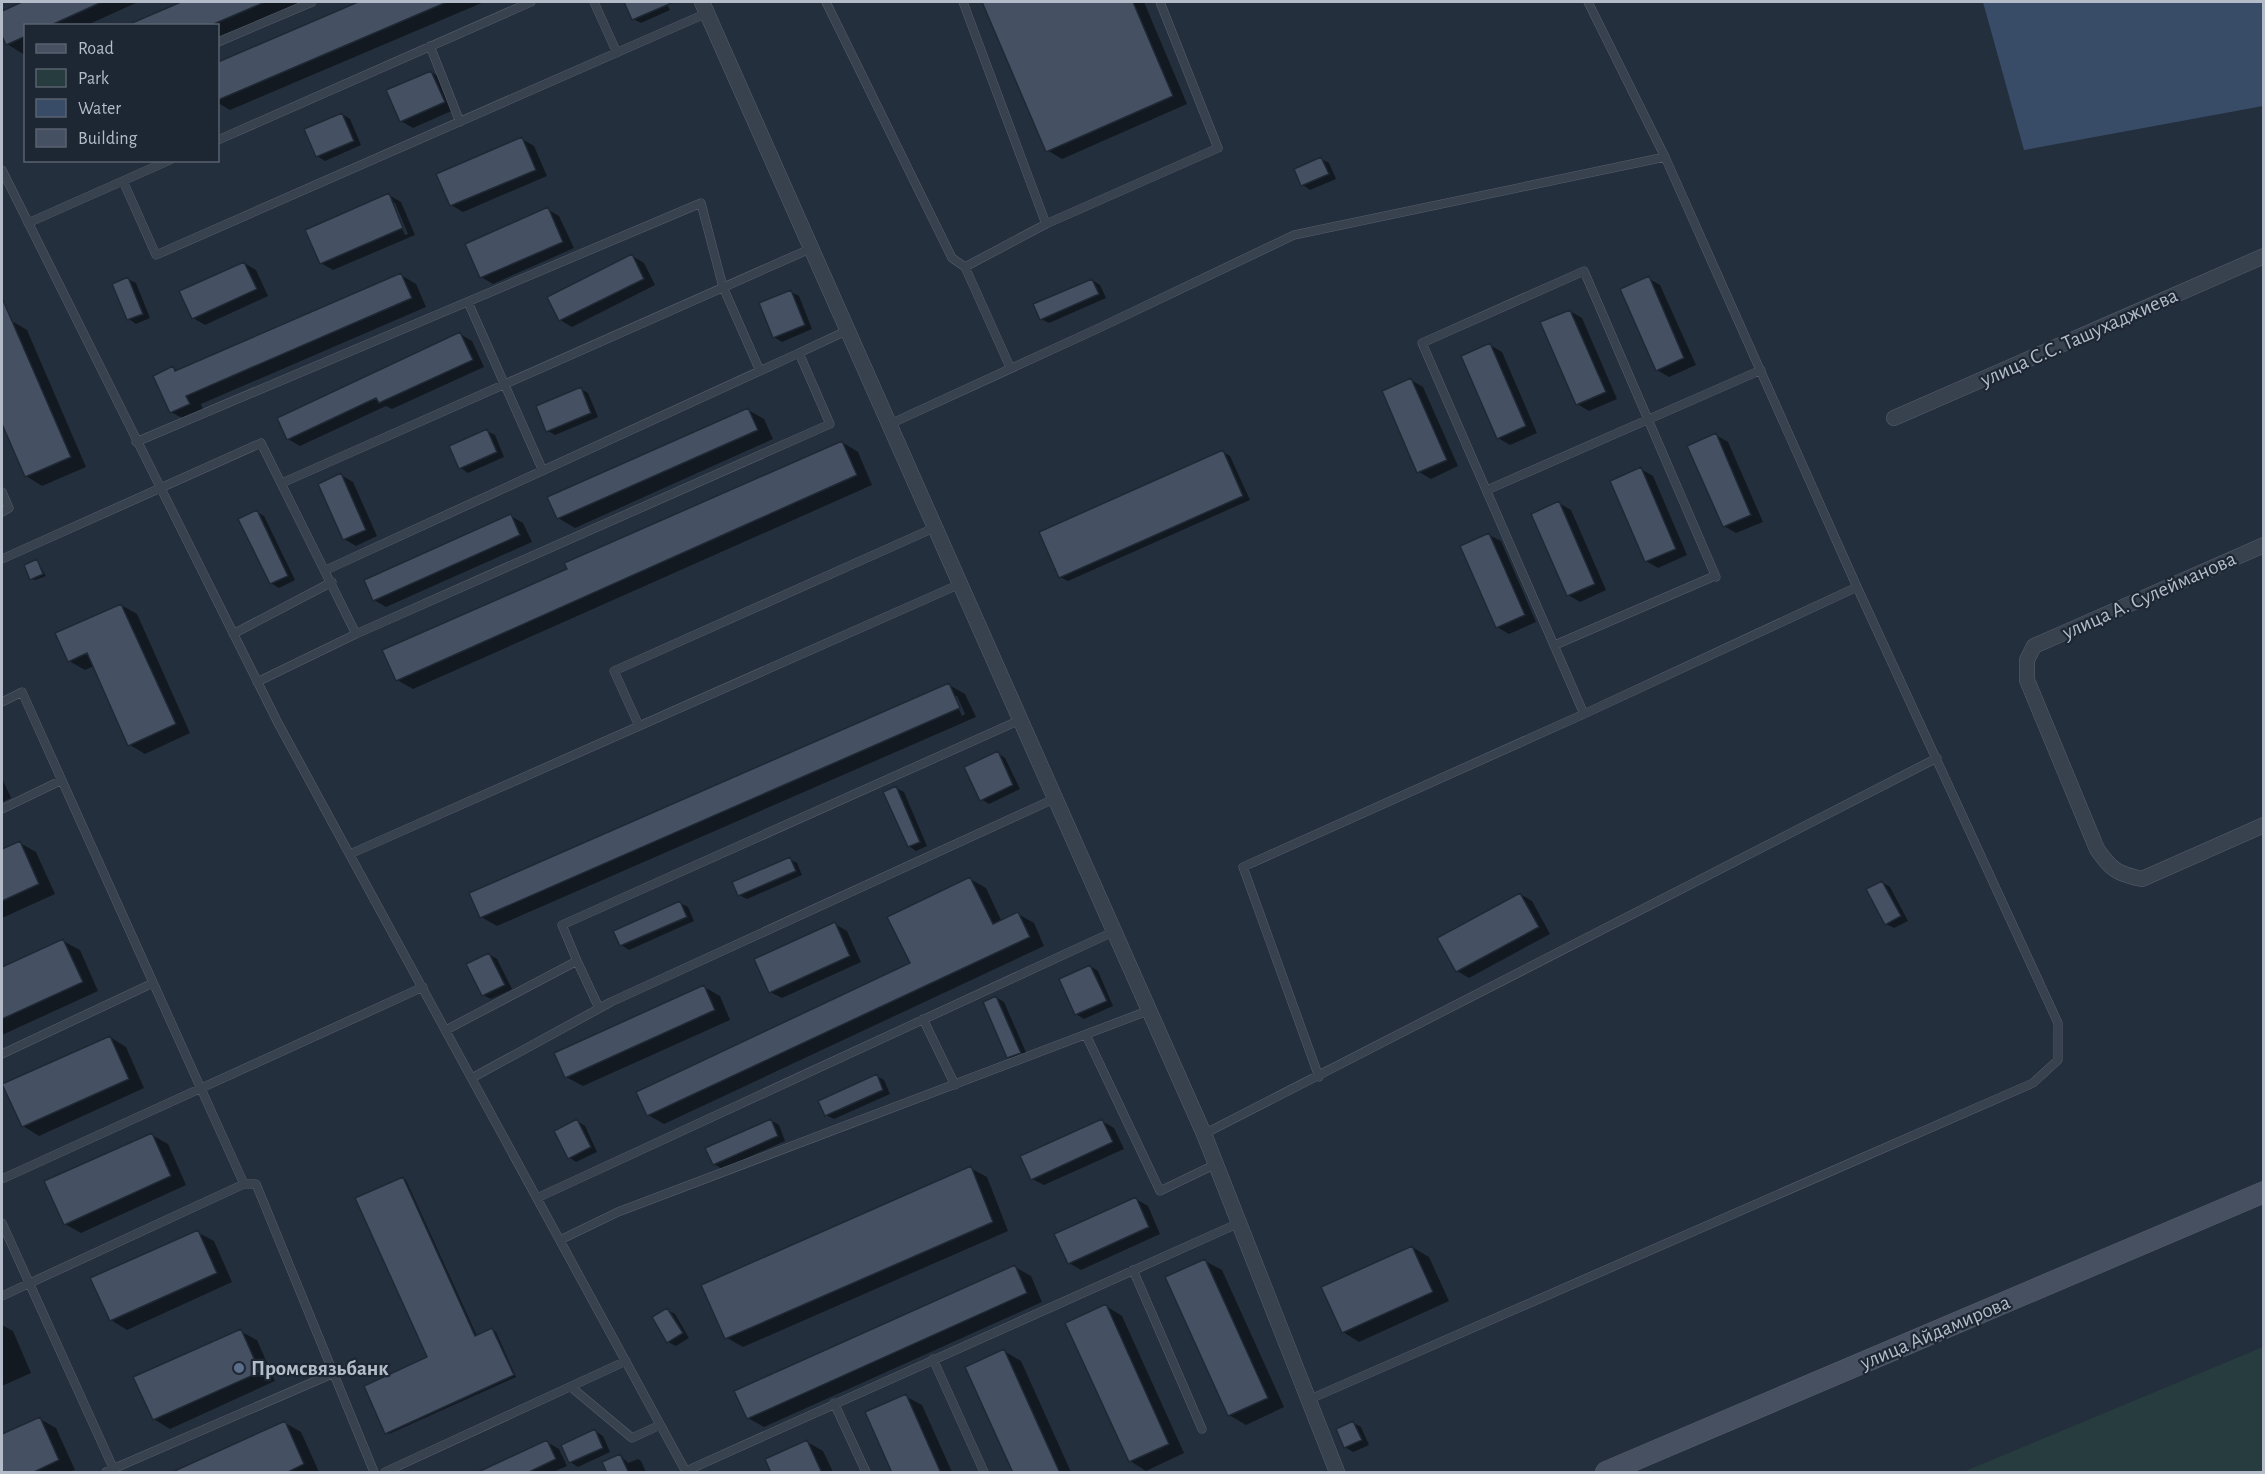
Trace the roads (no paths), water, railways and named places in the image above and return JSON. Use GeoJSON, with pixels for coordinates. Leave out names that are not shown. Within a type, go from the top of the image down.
{"type":"FeatureCollection","features":[{"type":"Feature","properties":{"kind":"main road","name":"улица Айдамирова"},"geometry":{"type":"LineString","coordinates":[[1606,1473],[2264,1192]]}},
{"type":"Feature","properties":{"kind":"street"},"geometry":{"type":"LineString","coordinates":[[704,7],[1204,1134],[1337,1473]]}},
{"type":"Feature","properties":{"kind":"street","name":"улица С.С. Ташухаджиева"},"geometry":{"type":"LineString","coordinates":[[1894,418],[2264,256]]}},
{"type":"Feature","properties":{"kind":"street","name":"улица А. Сулейманова"},"geometry":{"type":"LineString","coordinates":[[2264,545],[2034,646],[2027,660],[2027,680],[2097,849],[2108,866],[2123,874],[2142,879],[2264,825]]}},
{"type":"Feature","properties":{"kind":"lane"},"geometry":{"type":"LineString","coordinates":[[219,42],[312,2]]}},
{"type":"Feature","properties":{"kind":"lane"},"geometry":{"type":"LineString","coordinates":[[219,140],[531,2]]}},
{"type":"Feature","properties":{"kind":"lane"},"geometry":{"type":"LineString","coordinates":[[594,2],[617,53]]}},
{"type":"Feature","properties":{"kind":"lane"},"geometry":{"type":"LineString","coordinates":[[826,2],[952,258],[965,267],[1010,367]]}},
{"type":"Feature","properties":{"kind":"lane"},"geometry":{"type":"LineString","coordinates":[[963,2],[1046,224]]}},
{"type":"Feature","properties":{"kind":"lane"},"geometry":{"type":"LineString","coordinates":[[965,267],[1046,224],[1218,148],[1160,2]]}},
{"type":"Feature","properties":{"kind":"lane"},"geometry":{"type":"LineString","coordinates":[[1308,1400],[2033,1083],[2058,1060],[2058,1023],[1857,587],[1665,157],[1588,2]]}},
{"type":"Feature","properties":{"kind":"lane"},"geometry":{"type":"LineString","coordinates":[[123,181],[156,255],[617,53],[704,7]]}},
{"type":"Feature","properties":{"kind":"lane"},"geometry":{"type":"LineString","coordinates":[[429,46],[460,122]]}},
{"type":"Feature","properties":{"kind":"lane"},"geometry":{"type":"LineString","coordinates":[[890,424],[1010,367],[1100,328],[1294,235],[1665,157]]}},
{"type":"Feature","properties":{"kind":"lane"},"geometry":{"type":"LineString","coordinates":[[28,223],[166,162]]}},
{"type":"Feature","properties":{"kind":"lane"},"geometry":{"type":"LineString","coordinates":[[2,170],[257,682],[686,1472],[834,1402],[1239,1222]]}},
{"type":"Feature","properties":{"kind":"lane"},"geometry":{"type":"LineString","coordinates":[[136,442],[701,203],[723,287],[760,371]]}},
{"type":"Feature","properties":{"kind":"lane"},"geometry":{"type":"LineString","coordinates":[[282,483],[812,248]]}},
{"type":"Feature","properties":{"kind":"lane"},"geometry":{"type":"LineString","coordinates":[[1555,645],[1713,578],[1584,271],[1422,343],[1584,714]]}},
{"type":"Feature","properties":{"kind":"lane"},"geometry":{"type":"LineString","coordinates":[[468,302],[543,471]]}},
{"type":"Feature","properties":{"kind":"lane"},"geometry":{"type":"LineString","coordinates":[[326,570],[848,330]]}},
{"type":"Feature","properties":{"kind":"lane"},"geometry":{"type":"LineString","coordinates":[[257,682],[356,634],[830,424],[799,353]]}},
{"type":"Feature","properties":{"kind":"lane"},"geometry":{"type":"LineString","coordinates":[[1487,490],[1761,370]]}},
{"type":"Feature","properties":{"kind":"lane"},"geometry":{"type":"LineString","coordinates":[[2,559],[261,443],[356,634]]}},
{"type":"Feature","properties":{"kind":"lane"},"geometry":{"type":"LineString","coordinates":[[2,492],[9,508],[2,512]]}},
{"type":"Feature","properties":{"kind":"lane"},"geometry":{"type":"LineString","coordinates":[[639,726],[614,671],[936,527]]}},
{"type":"Feature","properties":{"kind":"lane"},"geometry":{"type":"LineString","coordinates":[[233,634],[332,582]]}},
{"type":"Feature","properties":{"kind":"lane"},"geometry":{"type":"LineString","coordinates":[[350,854],[961,584]]}},
{"type":"Feature","properties":{"kind":"lane"},"geometry":{"type":"LineString","coordinates":[[1319,1077],[1244,867],[1584,714],[1857,587]]}},
{"type":"Feature","properties":{"kind":"lane"},"geometry":{"type":"LineString","coordinates":[[2,702],[22,692],[202,1086],[244,1184]]}},
{"type":"Feature","properties":{"kind":"lane"},"geometry":{"type":"LineString","coordinates":[[599,1008],[562,925],[1021,720]]}},
{"type":"Feature","properties":{"kind":"lane"},"geometry":{"type":"LineString","coordinates":[[1204,1134],[1937,758]]}},
{"type":"Feature","properties":{"kind":"lane"},"geometry":{"type":"LineString","coordinates":[[2,809],[62,780]]}},
{"type":"Feature","properties":{"kind":"lane"},"geometry":{"type":"LineString","coordinates":[[472,1078],[599,1008],[1056,798]]}},
{"type":"Feature","properties":{"kind":"lane"},"geometry":{"type":"LineString","coordinates":[[537,1198],[1115,931]]}},
{"type":"Feature","properties":{"kind":"lane"},"geometry":{"type":"LineString","coordinates":[[446,1030],[577,961]]}},
{"type":"Feature","properties":{"kind":"lane"},"geometry":{"type":"LineString","coordinates":[[2,1054],[153,983]]}},
{"type":"Feature","properties":{"kind":"lane"},"geometry":{"type":"LineString","coordinates":[[2,1179],[423,987]]}},
{"type":"Feature","properties":{"kind":"lane"},"geometry":{"type":"LineString","coordinates":[[560,1240],[618,1212],[1150,1010]]}},
{"type":"Feature","properties":{"kind":"lane"},"geometry":{"type":"LineString","coordinates":[[923,1019],[955,1085]]}},
{"type":"Feature","properties":{"kind":"lane"},"geometry":{"type":"LineString","coordinates":[[1086,1035],[1160,1191],[1216,1164]]}},
{"type":"Feature","properties":{"kind":"lane"},"geometry":{"type":"LineString","coordinates":[[2,1296],[244,1184],[256,1184],[374,1473]]}},
{"type":"Feature","properties":{"kind":"lane"},"geometry":{"type":"LineString","coordinates":[[2,1224],[111,1471],[334,1373]]}},
{"type":"Feature","properties":{"kind":"lane"},"geometry":{"type":"LineString","coordinates":[[1133,1270],[1202,1429]]}},
{"type":"Feature","properties":{"kind":"lane"},"geometry":{"type":"LineString","coordinates":[[933,1359],[984,1473]]}},
{"type":"Feature","properties":{"kind":"lane"},"geometry":{"type":"LineString","coordinates":[[385,1473],[626,1361]]}},
{"type":"Feature","properties":{"kind":"lane"},"geometry":{"type":"LineString","coordinates":[[571,1387],[632,1438],[660,1425]]}},
{"type":"Feature","properties":{"kind":"lane"},"geometry":{"type":"LineString","coordinates":[[834,1402],[866,1473]]}},
{"type":"Feature","properties":{"kind":"water"},"geometry":{"type":"Polygon","coordinates":[[[1983,2],[2263,2],[2263,106],[2024,150],[1983,2]]]}},
{"type":"Feature","properties":{"kind":"place","name":"Промсвязьбанк"},"geometry":{"type":"Point","coordinates":[239,1368]}}]}
